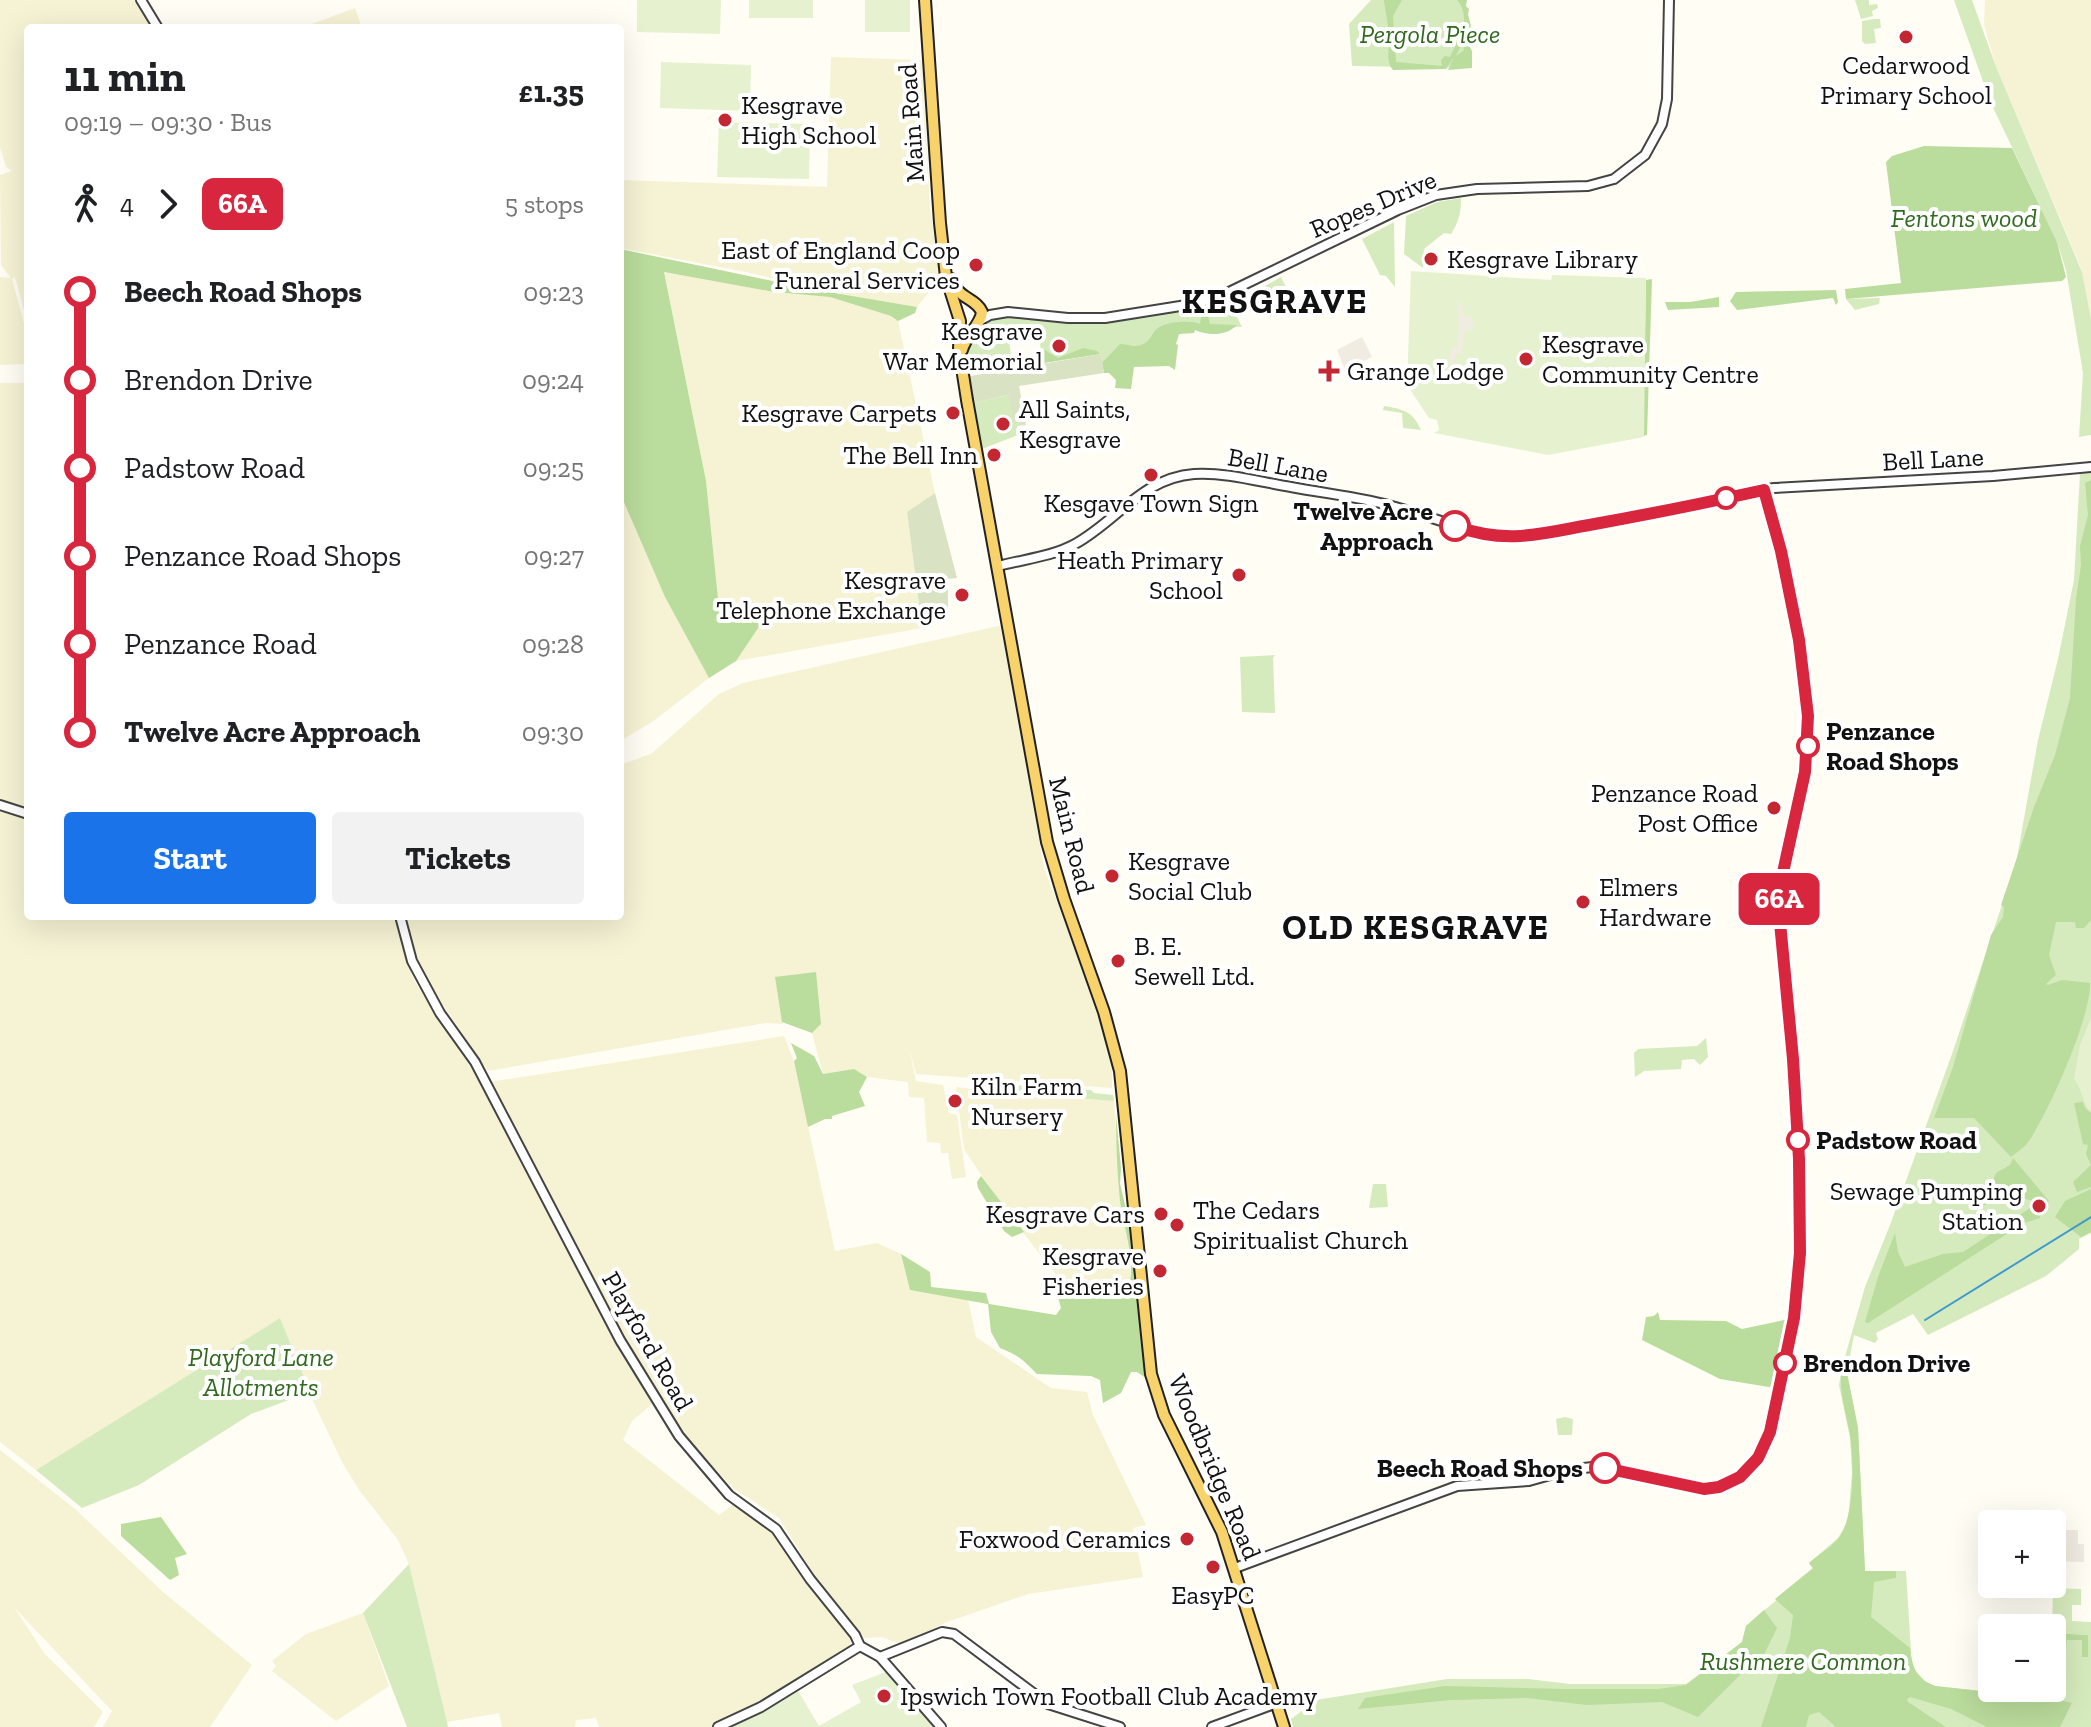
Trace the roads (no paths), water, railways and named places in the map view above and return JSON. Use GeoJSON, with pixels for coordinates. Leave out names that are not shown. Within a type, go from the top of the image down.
{"type":"FeatureCollection","features":[{"type":"Feature","properties":{"kind":"main road","name":"Main Road"},"geometry":{"type":"LineString","coordinates":[[925,0],[946,277],[959,317],[961,362],[1047,842],[1104,1012],[1120,1071],[1144,1315]]}},
{"type":"Feature","properties":{"kind":"main road","name":"Main Road"},"geometry":{"type":"LineString","coordinates":[[943,242],[952,283],[966,300],[974,303]]}},
{"type":"Feature","properties":{"kind":"main road"},"geometry":{"type":"LineString","coordinates":[[961,362],[964,343],[979,323],[982,312],[974,303],[962,305],[959,317],[969,327],[979,323]]}},
{"type":"Feature","properties":{"kind":"main road","name":"Woodbridge Road"},"geometry":{"type":"LineString","coordinates":[[1144,1315],[1151,1374],[1158,1401],[1209,1502],[1235,1568],[1284,1727]]}},
{"type":"Feature","properties":{"kind":"street"},"geometry":{"type":"LineString","coordinates":[[141,0],[156,24]]}},
{"type":"Feature","properties":{"kind":"street","name":"Ropes Drive"},"geometry":{"type":"LineString","coordinates":[[974,303],[1008,312],[1091,319],[1199,303],[1229,292],[1398,210],[1436,195],[1477,189],[1588,186],[1614,179],[1645,155],[1662,124],[1667,99],[1669,0]]}},
{"type":"Feature","properties":{"kind":"street","name":"Ropes Drive"},"geometry":{"type":"LineString","coordinates":[[979,323],[990,315],[1008,312]]}},
{"type":"Feature","properties":{"kind":"street","name":"Bell Lane"},"geometry":{"type":"LineString","coordinates":[[999,566],[1051,554],[1073,545],[1142,492],[1176,477],[1195,474],[1228,476],[1376,502],[1467,531],[1507,538],[1547,534],[1764,490],[2091,467]]}},
{"type":"Feature","properties":{"kind":"street"},"geometry":{"type":"LineString","coordinates":[[1235,1568],[1457,1486],[1529,1481],[1579,1468],[1608,1468],[1698,1489],[1715,1489],[1730,1483],[1752,1466],[1764,1449],[1773,1424],[1797,1294],[1800,1225],[1797,1115],[1780,935],[1780,895],[1805,772],[1808,729],[1799,640],[1781,551],[1764,490]]}},
{"type":"Feature","properties":{"kind":"street"},"geometry":{"type":"LineString","coordinates":[[0,805],[24,813]]}},
{"type":"Feature","properties":{"kind":"street","name":"Playford Road"},"geometry":{"type":"LineString","coordinates":[[401,920],[412,961],[440,1013],[475,1062],[620,1340],[679,1436],[729,1495],[776,1529],[860,1646],[880,1657],[941,1727]]}},
{"type":"Feature","properties":{"kind":"street"},"geometry":{"type":"LineString","coordinates":[[880,1657],[942,1632],[954,1634],[1048,1704],[1120,1727]]}},
{"type":"Feature","properties":{"kind":"street"},"geometry":{"type":"LineString","coordinates":[[718,1727],[761,1707],[860,1646]]}},
{"type":"Feature","properties":{"kind":"street"},"geometry":{"type":"LineString","coordinates":[[1212,1727],[1277,1703]]}},
{"type":"Feature","properties":{"kind":"waterway"},"geometry":{"type":"LineString","coordinates":[[1925,1320],[2091,1217]]}},
{"type":"Feature","properties":{"kind":"place","name":"Cedarwood Primary School"},"geometry":{"type":"Point","coordinates":[1906,37]}},
{"type":"Feature","properties":{"kind":"place","name":"Kesgrave High School"},"geometry":{"type":"Point","coordinates":[725,120]}},
{"type":"Feature","properties":{"kind":"place","name":"Kesgrave Library"},"geometry":{"type":"Point","coordinates":[1431,259]}},
{"type":"Feature","properties":{"kind":"place","name":"East of England Coop Funeral Services"},"geometry":{"type":"Point","coordinates":[976,265]}},
{"type":"Feature","properties":{"kind":"place","name":"Kesgrave War Memorial"},"geometry":{"type":"Point","coordinates":[1059,346]}},
{"type":"Feature","properties":{"kind":"place","name":"Kesgrave Community Centre"},"geometry":{"type":"Point","coordinates":[1526,359]}},
{"type":"Feature","properties":{"kind":"place","name":"Grange Lodge"},"geometry":{"type":"Point","coordinates":[1329,371]}},
{"type":"Feature","properties":{"kind":"place","name":"Kesgrave Carpets"},"geometry":{"type":"Point","coordinates":[953,413]}},
{"type":"Feature","properties":{"kind":"place","name":"All Saints, Kesgrave"},"geometry":{"type":"Point","coordinates":[1003,424]}},
{"type":"Feature","properties":{"kind":"place","name":"The Bell Inn"},"geometry":{"type":"Point","coordinates":[994,455]}},
{"type":"Feature","properties":{"kind":"place","name":"Kesgave Town Sign"},"geometry":{"type":"Point","coordinates":[1151,475]}},
{"type":"Feature","properties":{"kind":"place","name":"Twelve Acre Approach"},"geometry":{"type":"Point","coordinates":[1455,526]}},
{"type":"Feature","properties":{"kind":"place","name":"Heath Primary School"},"geometry":{"type":"Point","coordinates":[1239,575]}},
{"type":"Feature","properties":{"kind":"place","name":"Kesgrave Telephone Exchange"},"geometry":{"type":"Point","coordinates":[962,595]}},
{"type":"Feature","properties":{"kind":"place","name":"Penzance Road Shops"},"geometry":{"type":"Point","coordinates":[1808,746]}},
{"type":"Feature","properties":{"kind":"place","name":"Penzance Road Post Office"},"geometry":{"type":"Point","coordinates":[1774,808]}},
{"type":"Feature","properties":{"kind":"place","name":"Kesgrave Social Club"},"geometry":{"type":"Point","coordinates":[1112,876]}},
{"type":"Feature","properties":{"kind":"place","name":"Elmers Hardware"},"geometry":{"type":"Point","coordinates":[1583,902]}},
{"type":"Feature","properties":{"kind":"place","name":"B. E. Sewell Ltd."},"geometry":{"type":"Point","coordinates":[1118,961]}},
{"type":"Feature","properties":{"kind":"place","name":"Kiln Farm Nursery"},"geometry":{"type":"Point","coordinates":[955,1101]}},
{"type":"Feature","properties":{"kind":"place","name":"Padstow Road"},"geometry":{"type":"Point","coordinates":[1798,1140]}},
{"type":"Feature","properties":{"kind":"place","name":"Sewage Pumping Station"},"geometry":{"type":"Point","coordinates":[2039,1206]}},
{"type":"Feature","properties":{"kind":"place","name":"Kesgrave Cars"},"geometry":{"type":"Point","coordinates":[1161,1214]}},
{"type":"Feature","properties":{"kind":"place","name":"The Cedars Spiritualist Church"},"geometry":{"type":"Point","coordinates":[1177,1225]}},
{"type":"Feature","properties":{"kind":"place","name":"Kesgrave Fisheries"},"geometry":{"type":"Point","coordinates":[1160,1271]}},
{"type":"Feature","properties":{"kind":"place","name":"Brendon Drive"},"geometry":{"type":"Point","coordinates":[1785,1363]}},
{"type":"Feature","properties":{"kind":"place","name":"Beech Road Shops"},"geometry":{"type":"Point","coordinates":[1605,1468]}},
{"type":"Feature","properties":{"kind":"place","name":"Foxwood Ceramics"},"geometry":{"type":"Point","coordinates":[1187,1539]}},
{"type":"Feature","properties":{"kind":"place","name":"EasyPC"},"geometry":{"type":"Point","coordinates":[1213,1567]}},
{"type":"Feature","properties":{"kind":"place","name":"Ipswich Town Football Club Academy"},"geometry":{"type":"Point","coordinates":[884,1696]}},
{"type":"Feature","properties":{"kind":"district","name":"KESGRAVE"},"geometry":{"type":"Point","coordinates":[1275,301]}},
{"type":"Feature","properties":{"kind":"district","name":"OLD KESGRAVE"},"geometry":{"type":"Point","coordinates":[1416,927]}},
{"type":"Feature","properties":{"kind":"park label","name":"Pergola Piece"},"geometry":{"type":"Point","coordinates":[1430,34]}},
{"type":"Feature","properties":{"kind":"park label","name":"Fentons wood"},"geometry":{"type":"Point","coordinates":[1964,218]}},
{"type":"Feature","properties":{"kind":"park label","name":"Playford Lane Allotments"},"geometry":{"type":"Point","coordinates":[261,1372]}},
{"type":"Feature","properties":{"kind":"park label","name":"Rushmere Common"},"geometry":{"type":"Point","coordinates":[1803,1661]}}]}
